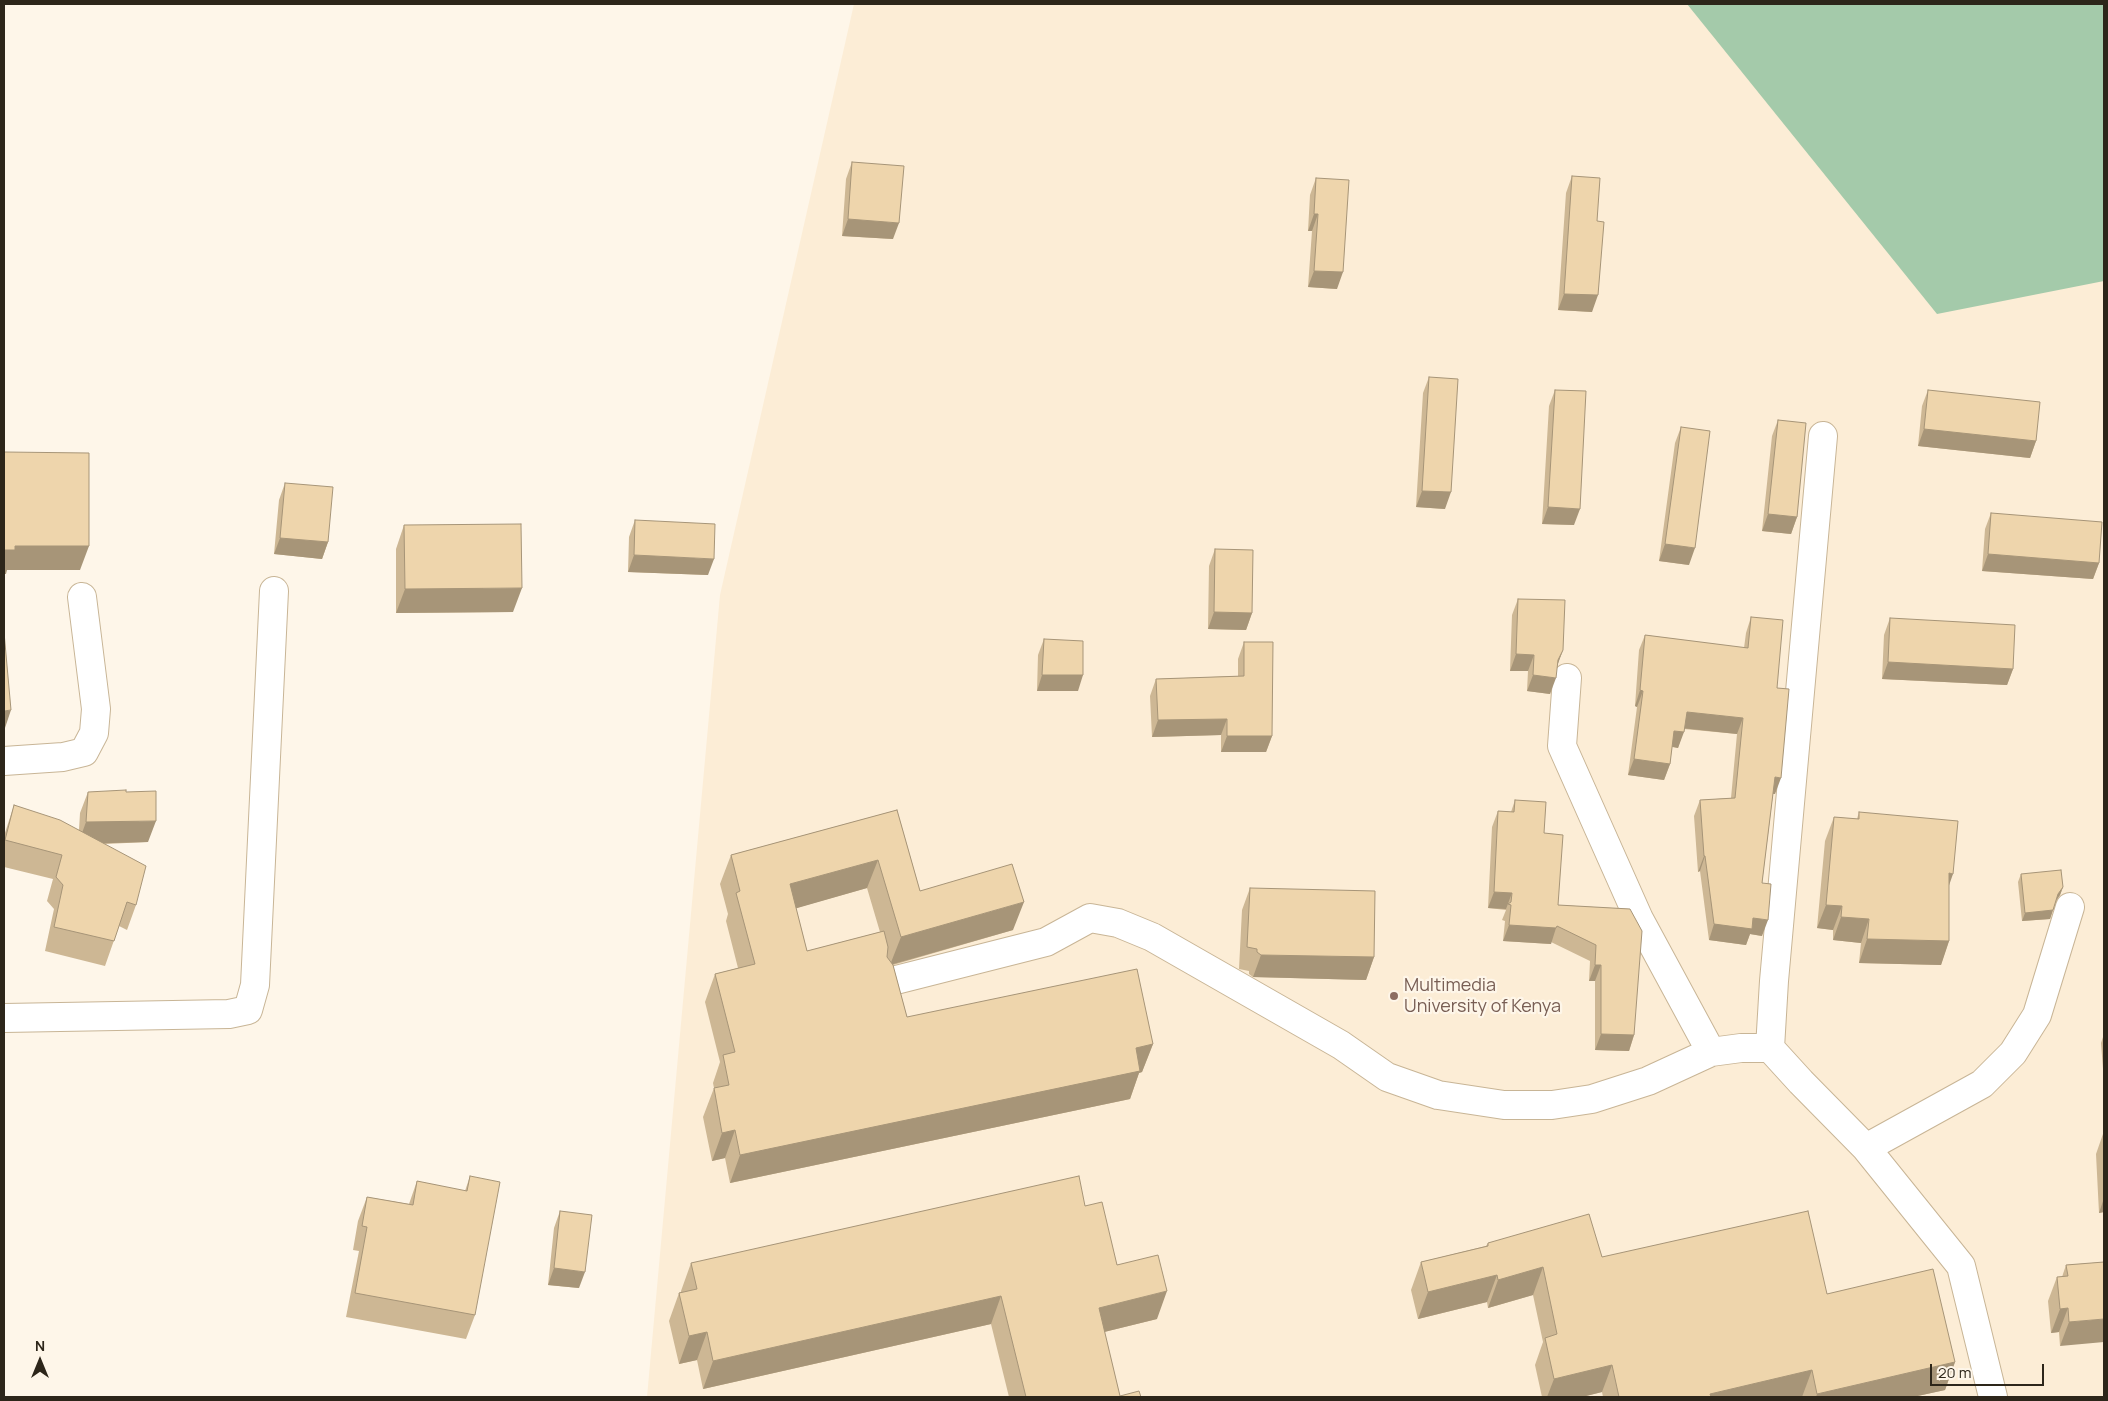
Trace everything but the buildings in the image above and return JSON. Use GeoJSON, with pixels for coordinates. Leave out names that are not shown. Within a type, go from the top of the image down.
{"type":"FeatureCollection","features":[{"type":"Feature","properties":{"kind":"street"},"geometry":{"type":"LineString","coordinates":[[1770,1048],[1823,436]]}},
{"type":"Feature","properties":{"kind":"street"},"geometry":{"type":"LineString","coordinates":[[4,1018],[228,1014],[248,1010],[255,985],[274,591]]}},
{"type":"Feature","properties":{"kind":"street"},"geometry":{"type":"LineString","coordinates":[[4,761],[63,757],[84,752],[94,733],[96,709],[82,598]]}},
{"type":"Feature","properties":{"kind":"street"},"geometry":{"type":"LineString","coordinates":[[1567,678],[1562,746],[1640,919],[1711,1052]]}},
{"type":"Feature","properties":{"kind":"street"},"geometry":{"type":"LineString","coordinates":[[1866,1148],[1982,1084],[2012,1053],[2037,1015],[2070,907]]}},
{"type":"Feature","properties":{"kind":"street"},"geometry":{"type":"LineString","coordinates":[[892,981],[1046,942],[1090,918],[1118,923],[1152,936],[1341,1045],[1387,1077],[1438,1095],[1504,1105],[1552,1104],[1592,1100],[1648,1080],[1711,1052],[1740,1048],[1770,1048],[1866,1148],[1961,1266],[1993,1397]]}},
{"type":"Feature","properties":{"kind":"shaded area","name":"Multimedia University of Kenya"},"geometry":{"type":"Polygon","coordinates":[[[854,4],[2104,4],[2104,1397],[647,1397],[720,595],[854,4]]]}},
{"type":"Feature","properties":{"kind":"green space"},"geometry":{"type":"Polygon","coordinates":[[[1687,4],[2104,4],[2104,281],[1937,314],[1687,4]]]}},
{"type":"Feature","properties":{"kind":"place","name":"Multimedia University of Kenya"},"geometry":{"type":"Point","coordinates":[1394,996]}}]}
